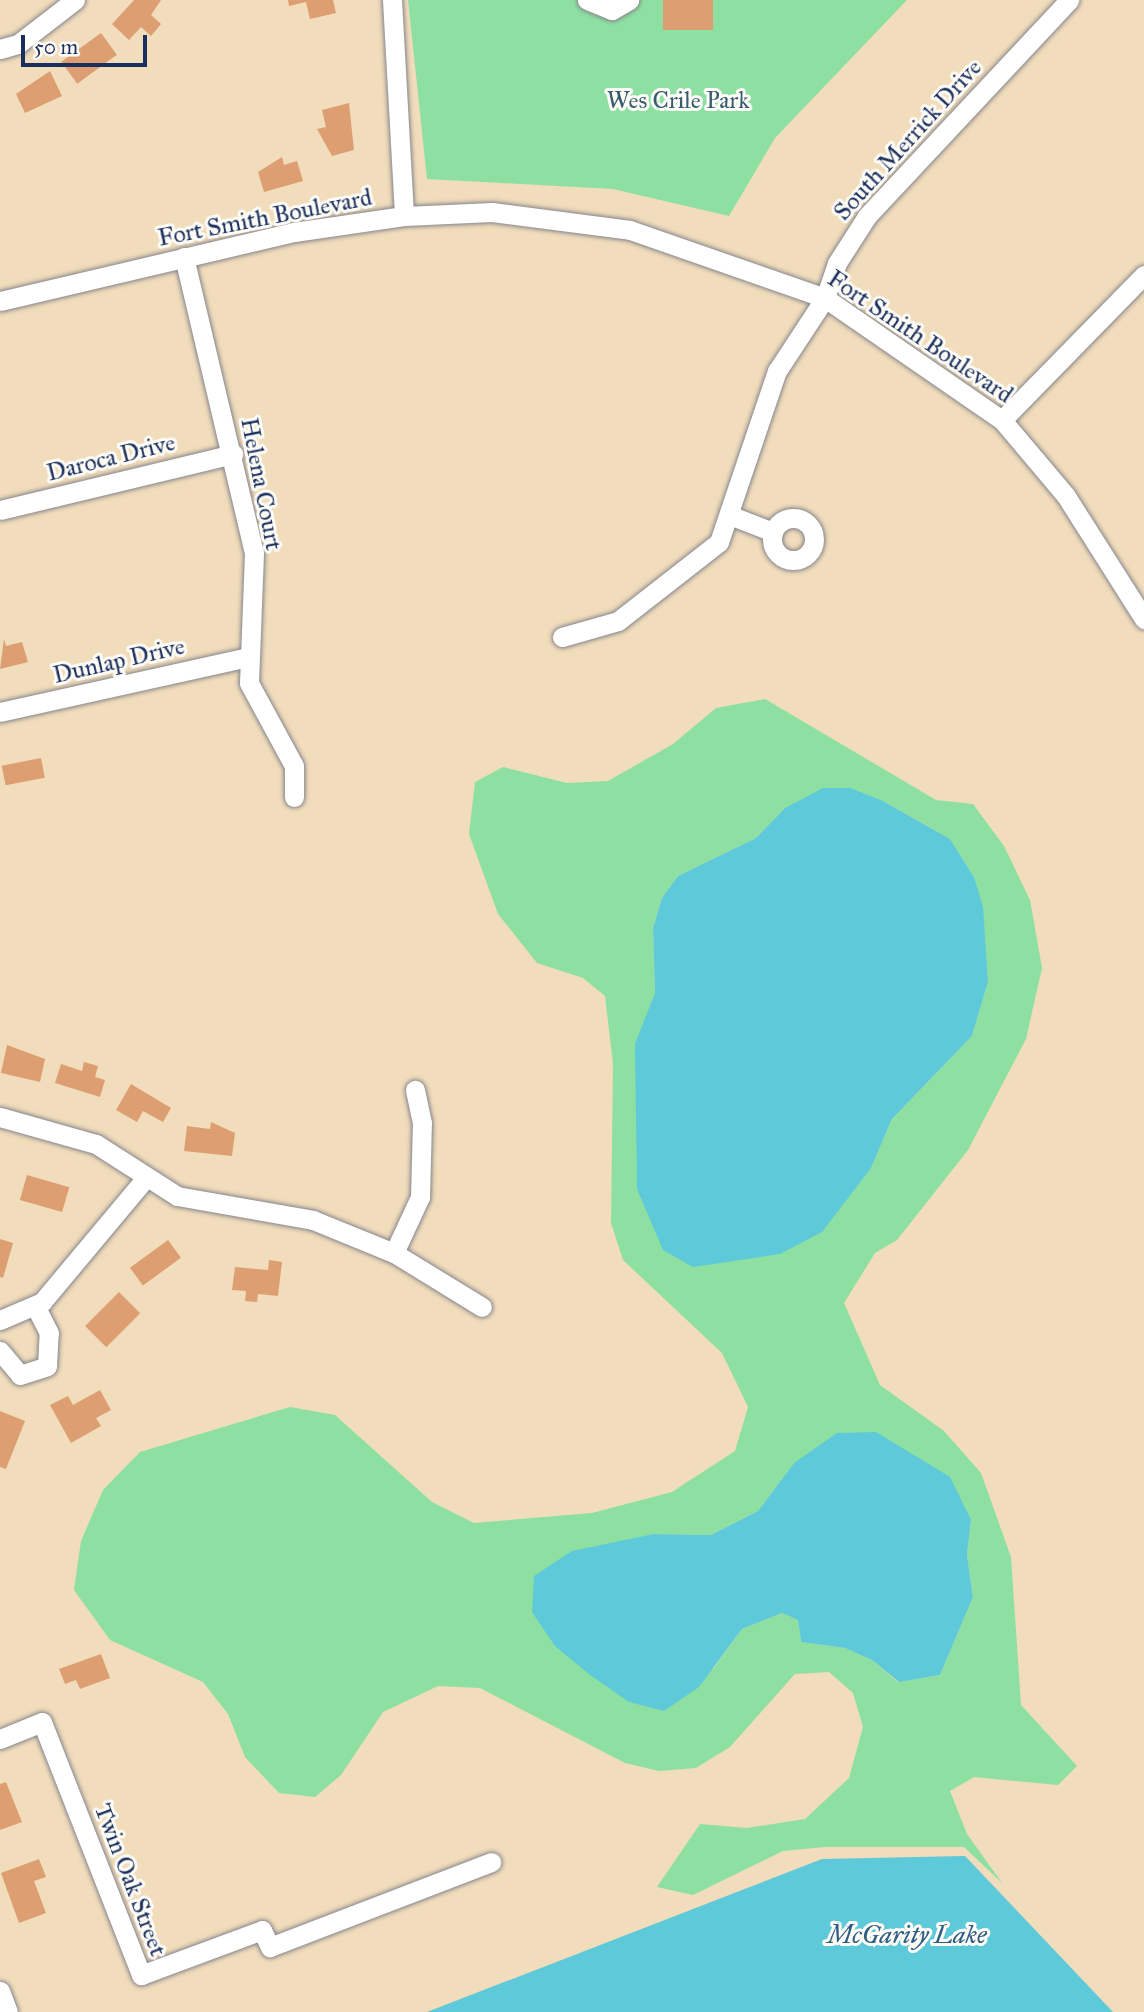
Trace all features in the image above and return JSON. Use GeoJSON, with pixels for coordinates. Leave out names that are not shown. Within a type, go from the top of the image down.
{"type":"FeatureCollection","features":[{"type":"Feature","properties":{"kind":"street"},"geometry":{"type":"LineString","coordinates":[[0,50],[18,44],[75,0]]}},
{"type":"Feature","properties":{"kind":"street"},"geometry":{"type":"LineString","coordinates":[[392,0],[404,216]]}},
{"type":"Feature","properties":{"kind":"street"},"geometry":{"type":"LineString","coordinates":[[587,0],[612,10],[629,0]]}},
{"type":"Feature","properties":{"kind":"street","name":"South Merrick Drive"},"geometry":{"type":"LineString","coordinates":[[562,637],[618,621],[671,585],[719,542],[732,516],[777,371],[825,298],[836,263],[867,216],[1069,0]]}},
{"type":"Feature","properties":{"kind":"street","name":"Fort Smith Boulevard"},"geometry":{"type":"LineString","coordinates":[[0,302],[294,232],[404,216],[492,212],[630,230],[825,298],[1002,420],[1066,496],[1144,619]]}},
{"type":"Feature","properties":{"kind":"street","name":"Helena Court"},"geometry":{"type":"LineString","coordinates":[[184,257],[233,454],[254,553],[249,683],[294,766],[294,797]]}},
{"type":"Feature","properties":{"kind":"street"},"geometry":{"type":"LineString","coordinates":[[1002,420],[1144,275]]}},
{"type":"Feature","properties":{"kind":"street","name":"Daroca Drive"},"geometry":{"type":"LineString","coordinates":[[0,510],[233,454]]}},
{"type":"Feature","properties":{"kind":"street"},"geometry":{"type":"LineString","coordinates":[[732,516],[773,532]]}},
{"type":"Feature","properties":{"kind":"street","name":"Dunlap Drive"},"geometry":{"type":"LineString","coordinates":[[0,712],[248,657]]}},
{"type":"Feature","properties":{"kind":"street"},"geometry":{"type":"LineString","coordinates":[[394,1252],[420,1197],[422,1123],[415,1090]]}},
{"type":"Feature","properties":{"kind":"street"},"geometry":{"type":"LineString","coordinates":[[0,1117],[96,1144],[145,1178],[177,1196],[313,1220],[394,1252],[482,1307]]}},
{"type":"Feature","properties":{"kind":"street"},"geometry":{"type":"LineString","coordinates":[[0,1320],[36,1307],[145,1178]]}},
{"type":"Feature","properties":{"kind":"street"},"geometry":{"type":"LineString","coordinates":[[0,1351],[20,1375],[47,1367],[49,1332],[36,1307]]}},
{"type":"Feature","properties":{"kind":"street","name":"Twin Oak Street"},"geometry":{"type":"LineString","coordinates":[[0,1739],[42,1723],[141,1975],[262,1930],[270,1947],[491,1862]]}},
{"type":"Feature","properties":{"kind":"street"},"geometry":{"type":"LineString","coordinates":[[0,1991],[8,2012]]}},
{"type":"Feature","properties":{"kind":"green space","name":"Wes Crile Park"},"geometry":{"type":"Polygon","coordinates":[[[408,0],[907,0],[775,138],[729,216],[613,189],[427,179],[408,0]]]}},
{"type":"Feature","properties":{"kind":"green space"},"geometry":{"type":"Polygon","coordinates":[[[765,699],[936,800],[973,804],[1004,846],[1030,900],[1042,968],[1026,1039],[968,1150],[897,1240],[875,1253],[844,1303],[880,1385],[944,1431],[981,1473],[1011,1557],[1021,1705],[1077,1766],[1058,1785],[974,1777],[950,1791],[967,1834],[1002,1883],[964,1847],[825,1847],[783,1851],[693,1895],[657,1887],[700,1824],[747,1828],[805,1819],[849,1778],[863,1727],[853,1693],[829,1672],[795,1674],[730,1747],[696,1768],[659,1771],[625,1763],[480,1688],[438,1686],[383,1712],[341,1775],[315,1797],[279,1793],[245,1757],[228,1714],[203,1682],[110,1640],[74,1590],[81,1541],[103,1490],[140,1452],[290,1407],[335,1415],[432,1502],[474,1523],[592,1513],[672,1492],[735,1451],[748,1407],[722,1353],[623,1260],[611,1223],[613,1064],[605,996],[583,978],[537,963],[498,914],[469,834],[475,782],[503,767],[567,783],[608,781],[673,744],[716,708],[765,699]],[[883,801],[785,808],[756,838],[678,876],[662,898],[653,928],[655,993],[637,1088],[637,1189],[751,1257],[780,1254],[871,1168],[892,1119],[972,1036],[988,982],[974,877],[950,839],[883,801]],[[794,1463],[758,1511],[711,1535],[654,1534],[713,1669],[742,1629],[782,1613],[798,1620],[801,1642],[845,1648],[872,1660],[898,1682],[940,1675],[973,1597],[967,1555],[971,1520],[794,1463]]]}},
{"type":"Feature","properties":{"kind":"water"},"geometry":{"type":"Polygon","coordinates":[[[823,788],[850,788],[883,801],[950,839],[974,877],[983,907],[988,982],[972,1036],[892,1119],[871,1168],[822,1232],[780,1254],[693,1267],[663,1250],[637,1189],[635,1044],[655,993],[653,928],[662,898],[678,876],[756,838],[785,808],[823,788]]]}},
{"type":"Feature","properties":{"kind":"water"},"geometry":{"type":"Polygon","coordinates":[[[876,1432],[950,1477],[971,1520],[967,1555],[973,1597],[940,1675],[899,1682],[872,1660],[845,1648],[801,1642],[798,1620],[782,1613],[742,1629],[699,1687],[664,1711],[629,1702],[590,1675],[555,1646],[532,1612],[534,1576],[572,1551],[654,1534],[711,1535],[758,1511],[794,1463],[837,1433],[876,1432]]]}},
{"type":"Feature","properties":{"kind":"water","name":"McGarity Lake"},"geometry":{"type":"Polygon","coordinates":[[[965,1856],[1113,2012],[427,2012],[822,1859],[965,1856]]]}},
{"type":"Feature","properties":{"kind":"building"},"geometry":{"type":"Polygon","coordinates":[[[134,0],[161,0],[151,15],[161,24],[151,36],[141,27],[129,40],[112,24],[134,0]]]}},
{"type":"Feature","properties":{"kind":"building"},"geometry":{"type":"Polygon","coordinates":[[[288,0],[333,0],[336,13],[310,19],[306,2],[289,6],[288,0]]]}},
{"type":"Feature","properties":{"kind":"building"},"geometry":{"type":"Polygon","coordinates":[[[663,0],[713,0],[713,30],[663,30],[663,0]]]}},
{"type":"Feature","properties":{"kind":"building"},"geometry":{"type":"Polygon","coordinates":[[[101,33],[117,55],[77,84],[61,62],[101,33]]]}},
{"type":"Feature","properties":{"kind":"building"},"geometry":{"type":"Polygon","coordinates":[[[50,71],[62,96],[25,113],[16,94],[50,71]]]}},
{"type":"Feature","properties":{"kind":"building"},"geometry":{"type":"Polygon","coordinates":[[[349,103],[354,150],[332,156],[317,129],[326,127],[322,110],[349,103]]]}},
{"type":"Feature","properties":{"kind":"building"},"geometry":{"type":"Polygon","coordinates":[[[282,157],[284,165],[297,161],[303,181],[264,192],[258,172],[282,157]]]}},
{"type":"Feature","properties":{"kind":"building"},"geometry":{"type":"Polygon","coordinates":[[[4,639],[6,646],[22,642],[28,662],[0,669],[4,639]]]}},
{"type":"Feature","properties":{"kind":"building"},"geometry":{"type":"Polygon","coordinates":[[[41,758],[45,778],[6,785],[2,766],[41,758]]]}},
{"type":"Feature","properties":{"kind":"building"},"geometry":{"type":"Polygon","coordinates":[[[7,1045],[45,1059],[40,1082],[1,1073],[7,1045]]]}},
{"type":"Feature","properties":{"kind":"building"},"geometry":{"type":"Polygon","coordinates":[[[84,1062],[98,1066],[95,1077],[105,1080],[100,1097],[55,1083],[61,1064],[82,1071],[84,1062]]]}},
{"type":"Feature","properties":{"kind":"building"},"geometry":{"type":"Polygon","coordinates":[[[131,1084],[171,1108],[163,1122],[143,1111],[137,1122],[116,1110],[131,1084]]]}},
{"type":"Feature","properties":{"kind":"building"},"geometry":{"type":"Polygon","coordinates":[[[211,1122],[235,1133],[232,1156],[184,1151],[187,1126],[210,1129],[211,1122]]]}},
{"type":"Feature","properties":{"kind":"building"},"geometry":{"type":"Polygon","coordinates":[[[27,1175],[69,1187],[62,1212],[20,1200],[27,1175]]]}},
{"type":"Feature","properties":{"kind":"building"},"geometry":{"type":"Polygon","coordinates":[[[0,1239],[13,1243],[3,1278],[0,1277],[0,1239]]]}},
{"type":"Feature","properties":{"kind":"building"},"geometry":{"type":"Polygon","coordinates":[[[168,1240],[181,1258],[143,1285],[130,1268],[168,1240]]]}},
{"type":"Feature","properties":{"kind":"building"},"geometry":{"type":"Polygon","coordinates":[[[269,1260],[282,1262],[278,1296],[258,1294],[257,1302],[245,1301],[246,1291],[232,1290],[235,1267],[268,1270],[269,1260]]]}},
{"type":"Feature","properties":{"kind":"building"},"geometry":{"type":"Polygon","coordinates":[[[119,1292],[140,1313],[106,1347],[85,1326],[119,1292]]]}},
{"type":"Feature","properties":{"kind":"building"},"geometry":{"type":"Polygon","coordinates":[[[100,1390],[111,1410],[96,1418],[101,1426],[71,1443],[50,1405],[68,1396],[73,1405],[100,1390]]]}},
{"type":"Feature","properties":{"kind":"building"},"geometry":{"type":"Polygon","coordinates":[[[0,1411],[25,1421],[6,1469],[0,1467],[0,1411]]]}},
{"type":"Feature","properties":{"kind":"building"},"geometry":{"type":"Polygon","coordinates":[[[101,1654],[110,1678],[80,1689],[76,1680],[65,1684],[59,1669],[101,1654]]]}},
{"type":"Feature","properties":{"kind":"building"},"geometry":{"type":"Polygon","coordinates":[[[6,1782],[22,1822],[0,1830],[0,1784],[6,1782]]]}},
{"type":"Feature","properties":{"kind":"building"},"geometry":{"type":"Polygon","coordinates":[[[39,1859],[46,1877],[34,1881],[46,1913],[19,1923],[1,1873],[39,1859]]]}}]}
